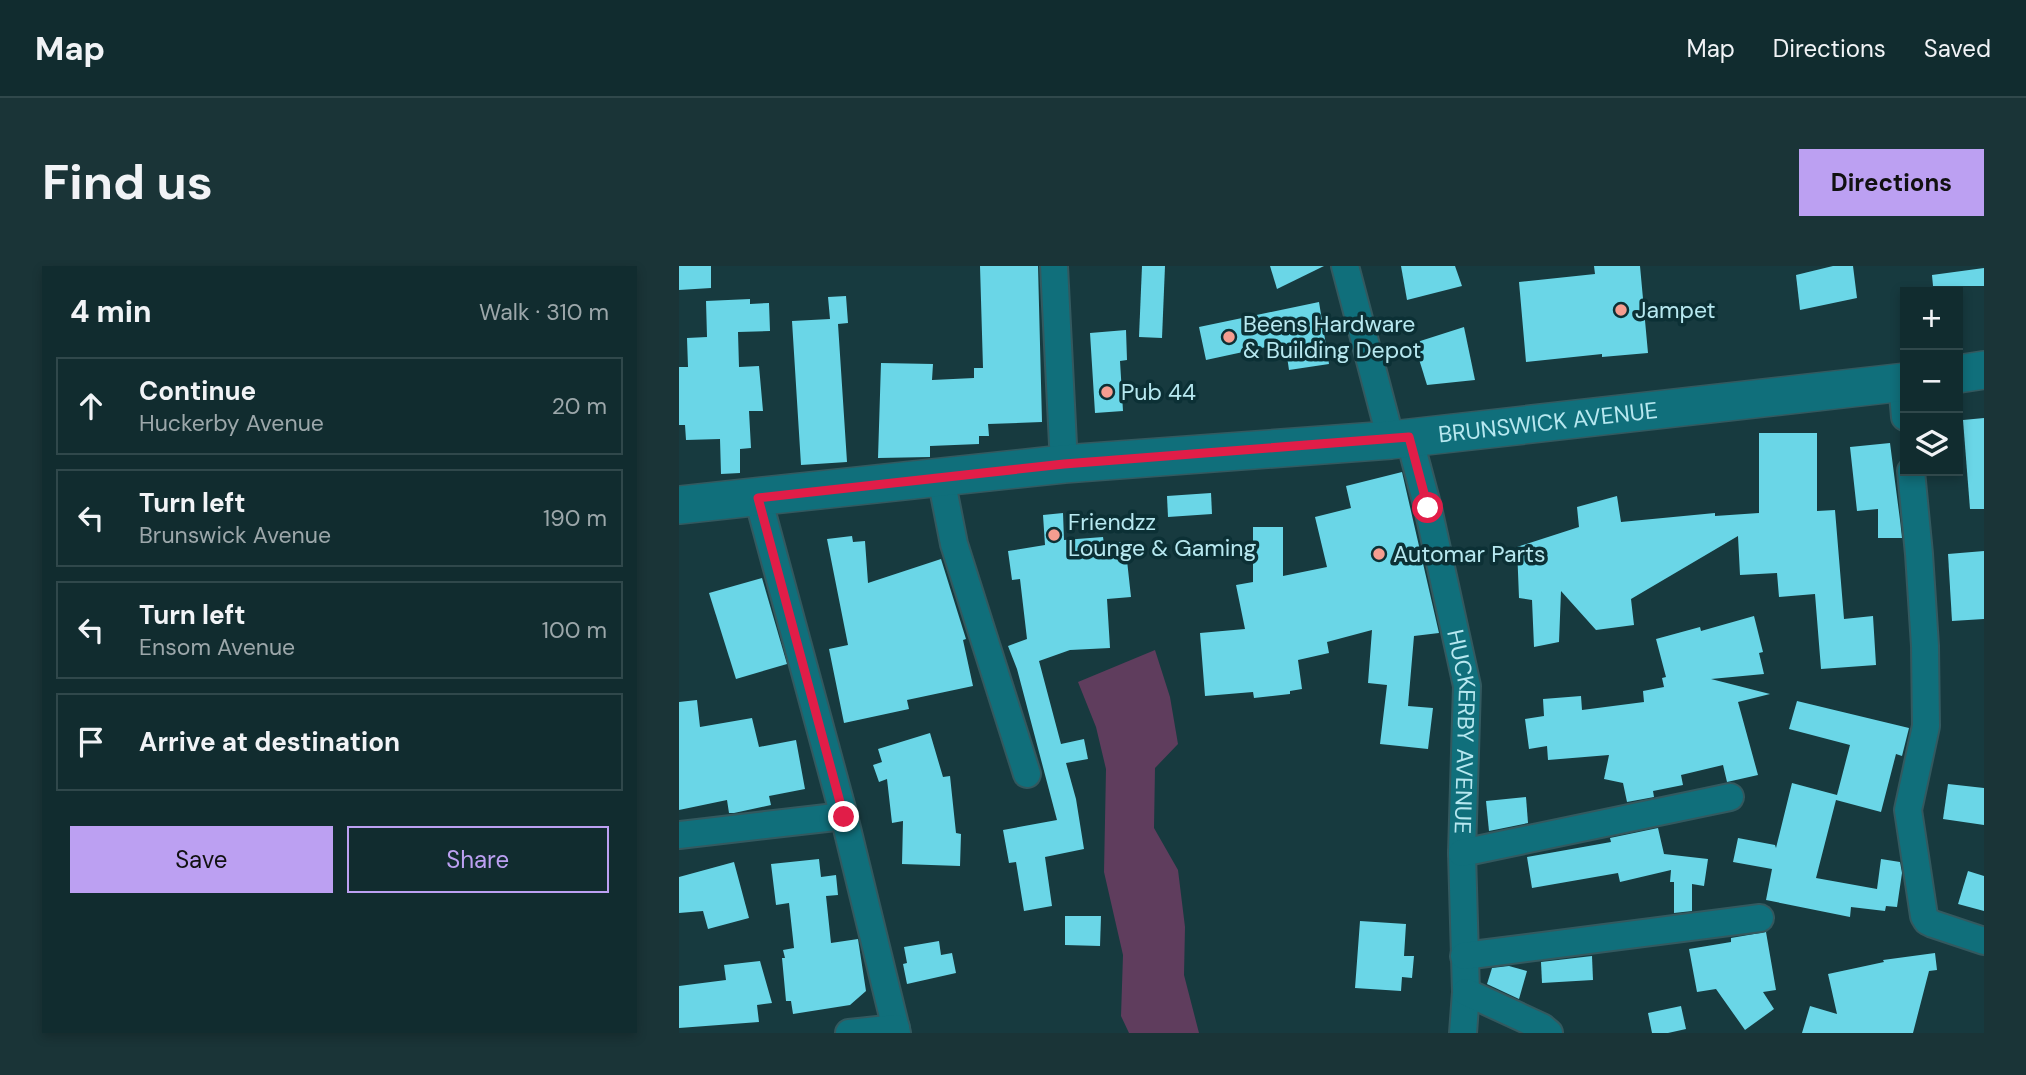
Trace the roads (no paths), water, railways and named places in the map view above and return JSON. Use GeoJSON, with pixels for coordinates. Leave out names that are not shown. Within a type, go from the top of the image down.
{"type":"FeatureCollection","features":[{"type":"Feature","properties":{"kind":"main road"},"geometry":{"type":"LineString","coordinates":[[1963,373],[1984,370]]}},
{"type":"Feature","properties":{"kind":"main road","name":"BRUNSWICK AVENUE"},"geometry":{"type":"LineString","coordinates":[[679,505],[1064,464],[1900,394]]}},
{"type":"Feature","properties":{"kind":"street"},"geometry":{"type":"LineString","coordinates":[[1054,266],[1064,464]]}},
{"type":"Feature","properties":{"kind":"street","name":"HUCKERBY AVENUE"},"geometry":{"type":"LineString","coordinates":[[1345,266],[1400,438],[1428,508],[1467,686],[1462,853],[1466,992],[1463,1033]]}},
{"type":"Feature","properties":{"kind":"street"},"geometry":{"type":"LineString","coordinates":[[1911,476],[1925,646],[1926,726],[1908,810],[1922,902],[1927,921],[1984,941]]}},
{"type":"Feature","properties":{"kind":"street"},"geometry":{"type":"LineString","coordinates":[[941,478],[954,544],[1027,774]]}},
{"type":"Feature","properties":{"kind":"street"},"geometry":{"type":"LineString","coordinates":[[758,498],[844,817],[896,1031],[849,1033]]}},
{"type":"Feature","properties":{"kind":"street"},"geometry":{"type":"LineString","coordinates":[[1462,853],[1730,797]]}},
{"type":"Feature","properties":{"kind":"street"},"geometry":{"type":"LineString","coordinates":[[679,835],[844,817]]}},
{"type":"Feature","properties":{"kind":"street"},"geometry":{"type":"LineString","coordinates":[[1464,956],[1761,918]]}},
{"type":"Feature","properties":{"kind":"street"},"geometry":{"type":"LineString","coordinates":[[1466,992],[1542,1027],[1549,1033]]}},
{"type":"Feature","properties":{"kind":"place","name":"Jampet"},"geometry":{"type":"Point","coordinates":[1621,310]}},
{"type":"Feature","properties":{"kind":"place","name":"Beens Hardware & Building Depot"},"geometry":{"type":"Point","coordinates":[1229,337]}},
{"type":"Feature","properties":{"kind":"place","name":"Pub 44"},"geometry":{"type":"Point","coordinates":[1107,392]}},
{"type":"Feature","properties":{"kind":"place","name":"Friendzz Lounge & Gaming"},"geometry":{"type":"Point","coordinates":[1054,535]}},
{"type":"Feature","properties":{"kind":"place","name":"Automar Parts"},"geometry":{"type":"Point","coordinates":[1379,554]}}]}
